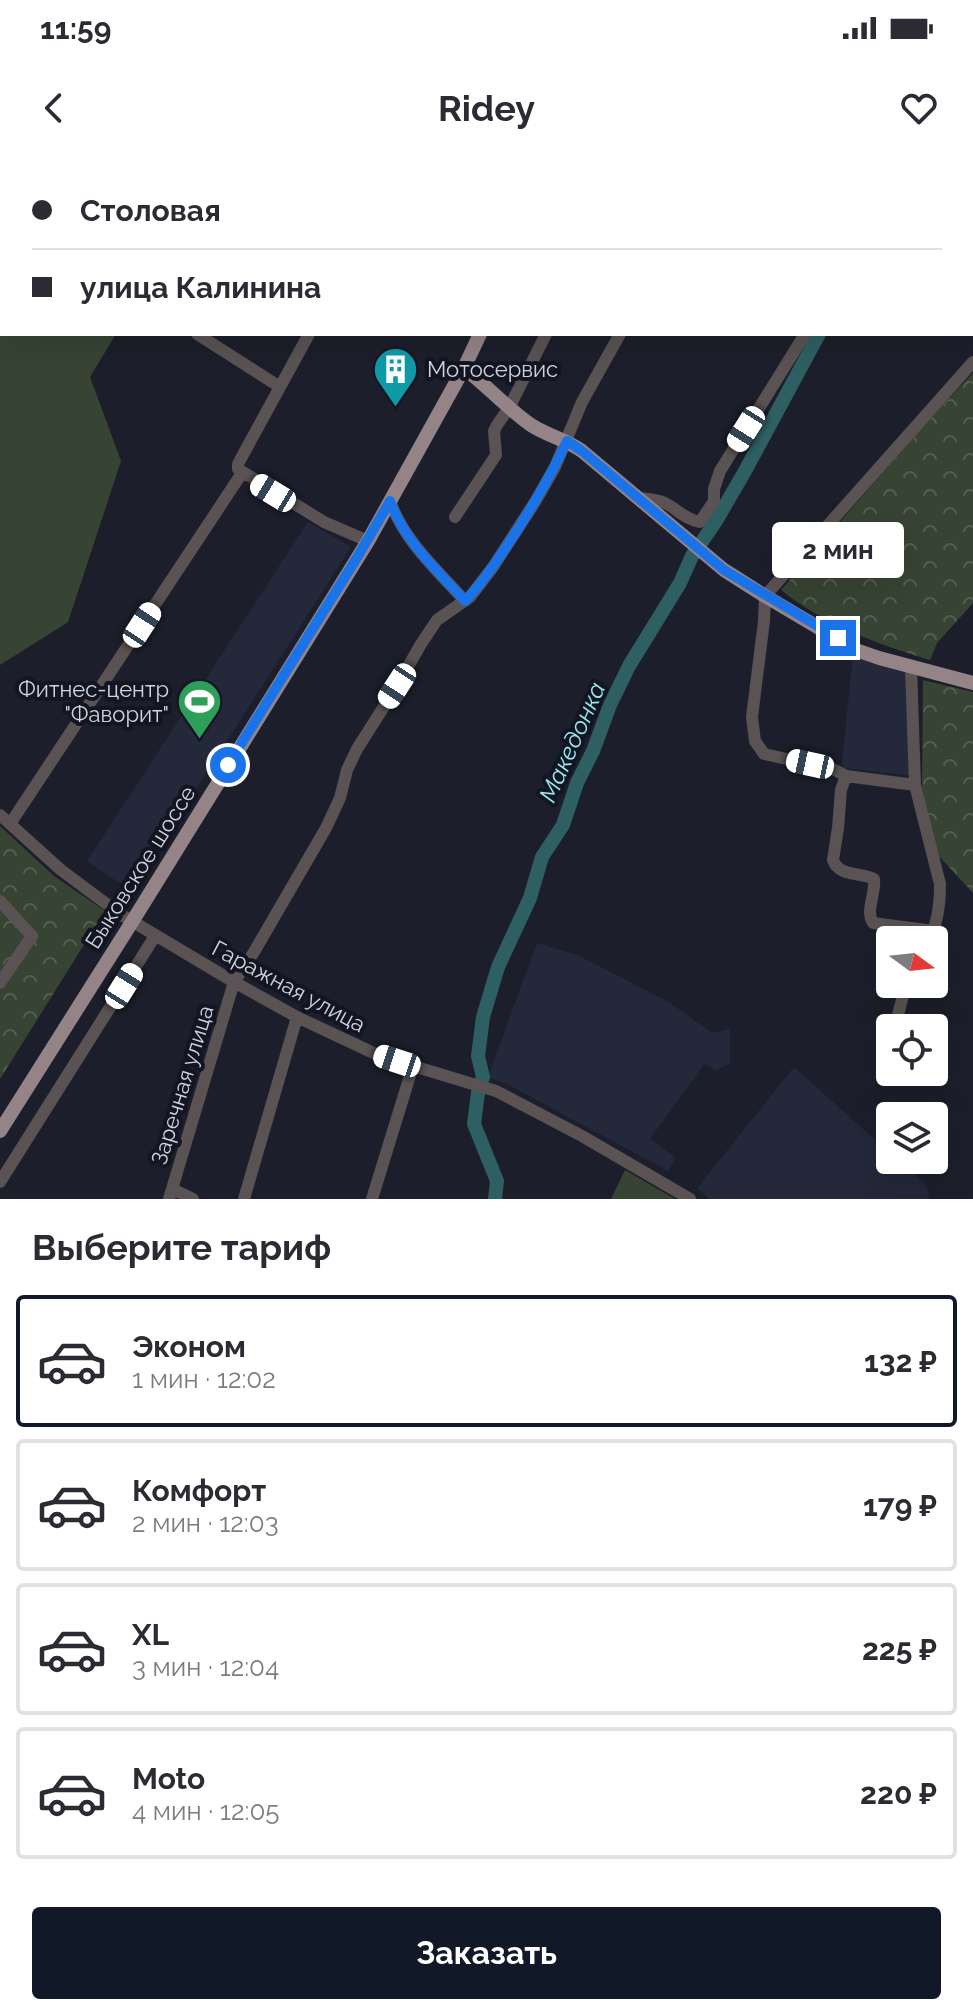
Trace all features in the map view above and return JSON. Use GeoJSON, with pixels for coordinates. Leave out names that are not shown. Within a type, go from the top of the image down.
{"type":"FeatureCollection","features":[{"type":"Feature","properties":{"kind":"main road","name":"Быковское шоссе"},"geometry":{"type":"LineString","coordinates":[[0,1131],[368,541],[479,336]]}},
{"type":"Feature","properties":{"kind":"main road"},"geometry":{"type":"LineString","coordinates":[[464,368],[509,408],[543,432],[567,441],[582,451],[724,570],[765,596],[856,650],[973,683]]}},
{"type":"Feature","properties":{"kind":"street"},"geometry":{"type":"LineString","coordinates":[[200,336],[280,387]]}},
{"type":"Feature","properties":{"kind":"street"},"geometry":{"type":"LineString","coordinates":[[5,819],[240,468],[308,336]]}},
{"type":"Feature","properties":{"kind":"street"},"geometry":{"type":"LineString","coordinates":[[455,517],[496,455],[494,431],[545,336]]}},
{"type":"Feature","properties":{"kind":"street","name":"Заречная улица"},"geometry":{"type":"LineString","coordinates":[[170,1194],[234,982],[326,828],[357,749],[437,620],[465,601],[493,567],[535,502],[555,467],[582,402],[619,336]]}},
{"type":"Feature","properties":{"kind":"street"},"geometry":{"type":"LineString","coordinates":[[638,498],[667,504],[696,523],[700,522],[714,501],[720,471],[804,336]]}},
{"type":"Feature","properties":{"kind":"street"},"geometry":{"type":"LineString","coordinates":[[915,785],[846,776],[833,769],[764,754],[755,741],[752,717],[765,596],[973,362]]}},
{"type":"Feature","properties":{"kind":"street"},"geometry":{"type":"LineString","coordinates":[[240,468],[324,522],[368,541]]}},
{"type":"Feature","properties":{"kind":"street"},"geometry":{"type":"LineString","coordinates":[[390,501],[395,516],[411,540],[465,601]]}},
{"type":"Feature","properties":{"kind":"street"},"geometry":{"type":"LineString","coordinates":[[911,667],[915,785],[940,884],[933,926]]}},
{"type":"Feature","properties":{"kind":"street"},"geometry":{"type":"LineString","coordinates":[[846,776],[841,790],[834,865],[843,872],[874,879],[869,916],[873,923],[886,926]]}},
{"type":"Feature","properties":{"kind":"street","name":"Гаражная улица"},"geometry":{"type":"LineString","coordinates":[[5,819],[61,870],[132,922],[297,1017],[380,1056],[482,1085],[582,1136],[690,1199]]}},
{"type":"Feature","properties":{"kind":"street"},"geometry":{"type":"LineString","coordinates":[[0,901],[32,936],[0,983]]}},
{"type":"Feature","properties":{"kind":"street"},"geometry":{"type":"LineString","coordinates":[[0,1182],[155,936]]}},
{"type":"Feature","properties":{"kind":"street"},"geometry":{"type":"LineString","coordinates":[[244,1199],[297,1017]]}},
{"type":"Feature","properties":{"kind":"street"},"geometry":{"type":"LineString","coordinates":[[372,1199],[413,1066]]}},
{"type":"Feature","properties":{"kind":"street"},"geometry":{"type":"LineString","coordinates":[[170,1194],[193,1199]]}},
{"type":"Feature","properties":{"kind":"shaded area"},"geometry":{"type":"Polygon","coordinates":[[[308,522],[351,547],[131,891],[87,861],[308,522]]]}},
{"type":"Feature","properties":{"kind":"shaded area"},"geometry":{"type":"Polygon","coordinates":[[[853,655],[910,674],[913,776],[843,768],[853,655]]]}},
{"type":"Feature","properties":{"kind":"shaded area"},"geometry":{"type":"Polygon","coordinates":[[[537,943],[577,955],[669,1002],[712,1033],[730,1029],[730,1063],[716,1071],[705,1063],[650,1139],[676,1158],[668,1171],[509,1085],[488,1077],[537,943]]]}},
{"type":"Feature","properties":{"kind":"shaded area"},"geometry":{"type":"Polygon","coordinates":[[[794,1067],[876,1140],[876,1174],[914,1174],[928,1187],[929,1199],[709,1199],[697,1188],[794,1067]]]}},
{"type":"Feature","properties":{"kind":"green space"},"geometry":{"type":"Polygon","coordinates":[[[0,336],[115,336],[90,377],[121,461],[68,622],[0,665],[0,336]]]}},
{"type":"Feature","properties":{"kind":"green space"},"geometry":{"type":"Polygon","coordinates":[[[973,373],[973,603],[937,643],[930,660],[852,632],[815,613],[781,590],[973,373]]]}},
{"type":"Feature","properties":{"kind":"green space"},"geometry":{"type":"Polygon","coordinates":[[[923,680],[973,692],[973,893],[937,854],[922,787],[923,680]]]}},
{"type":"Feature","properties":{"kind":"green space"},"geometry":{"type":"Polygon","coordinates":[[[0,826],[54,876],[105,911],[0,1079],[0,826]]]}},
{"type":"Feature","properties":{"kind":"green space"},"geometry":{"type":"Polygon","coordinates":[[[625,1170],[675,1199],[611,1199],[625,1170]]]}},
{"type":"Feature","properties":{"kind":"waterway","name":"Македонка"},"geometry":{"type":"LineString","coordinates":[[495,1199],[497,1181],[474,1124],[483,1077],[478,1056],[483,1017],[498,967],[530,898],[542,857],[563,825],[577,783],[629,666],[745,471],[818,336]]}},
{"type":"Feature","properties":{"kind":"place","name":"Мотосервис"},"geometry":{"type":"Point","coordinates":[396,408]}},
{"type":"Feature","properties":{"kind":"place","name":"Фитнес-центр \"Фаворит\""},"geometry":{"type":"Point","coordinates":[200,741]}},
{"type":"Feature","properties":{"kind":"route"},"geometry":{"type":"LineString","coordinates":[[228,765],[390,501],[395,516],[411,540],[465,601],[493,567],[535,502],[567,441],[724,570],[838,638]]}}]}
